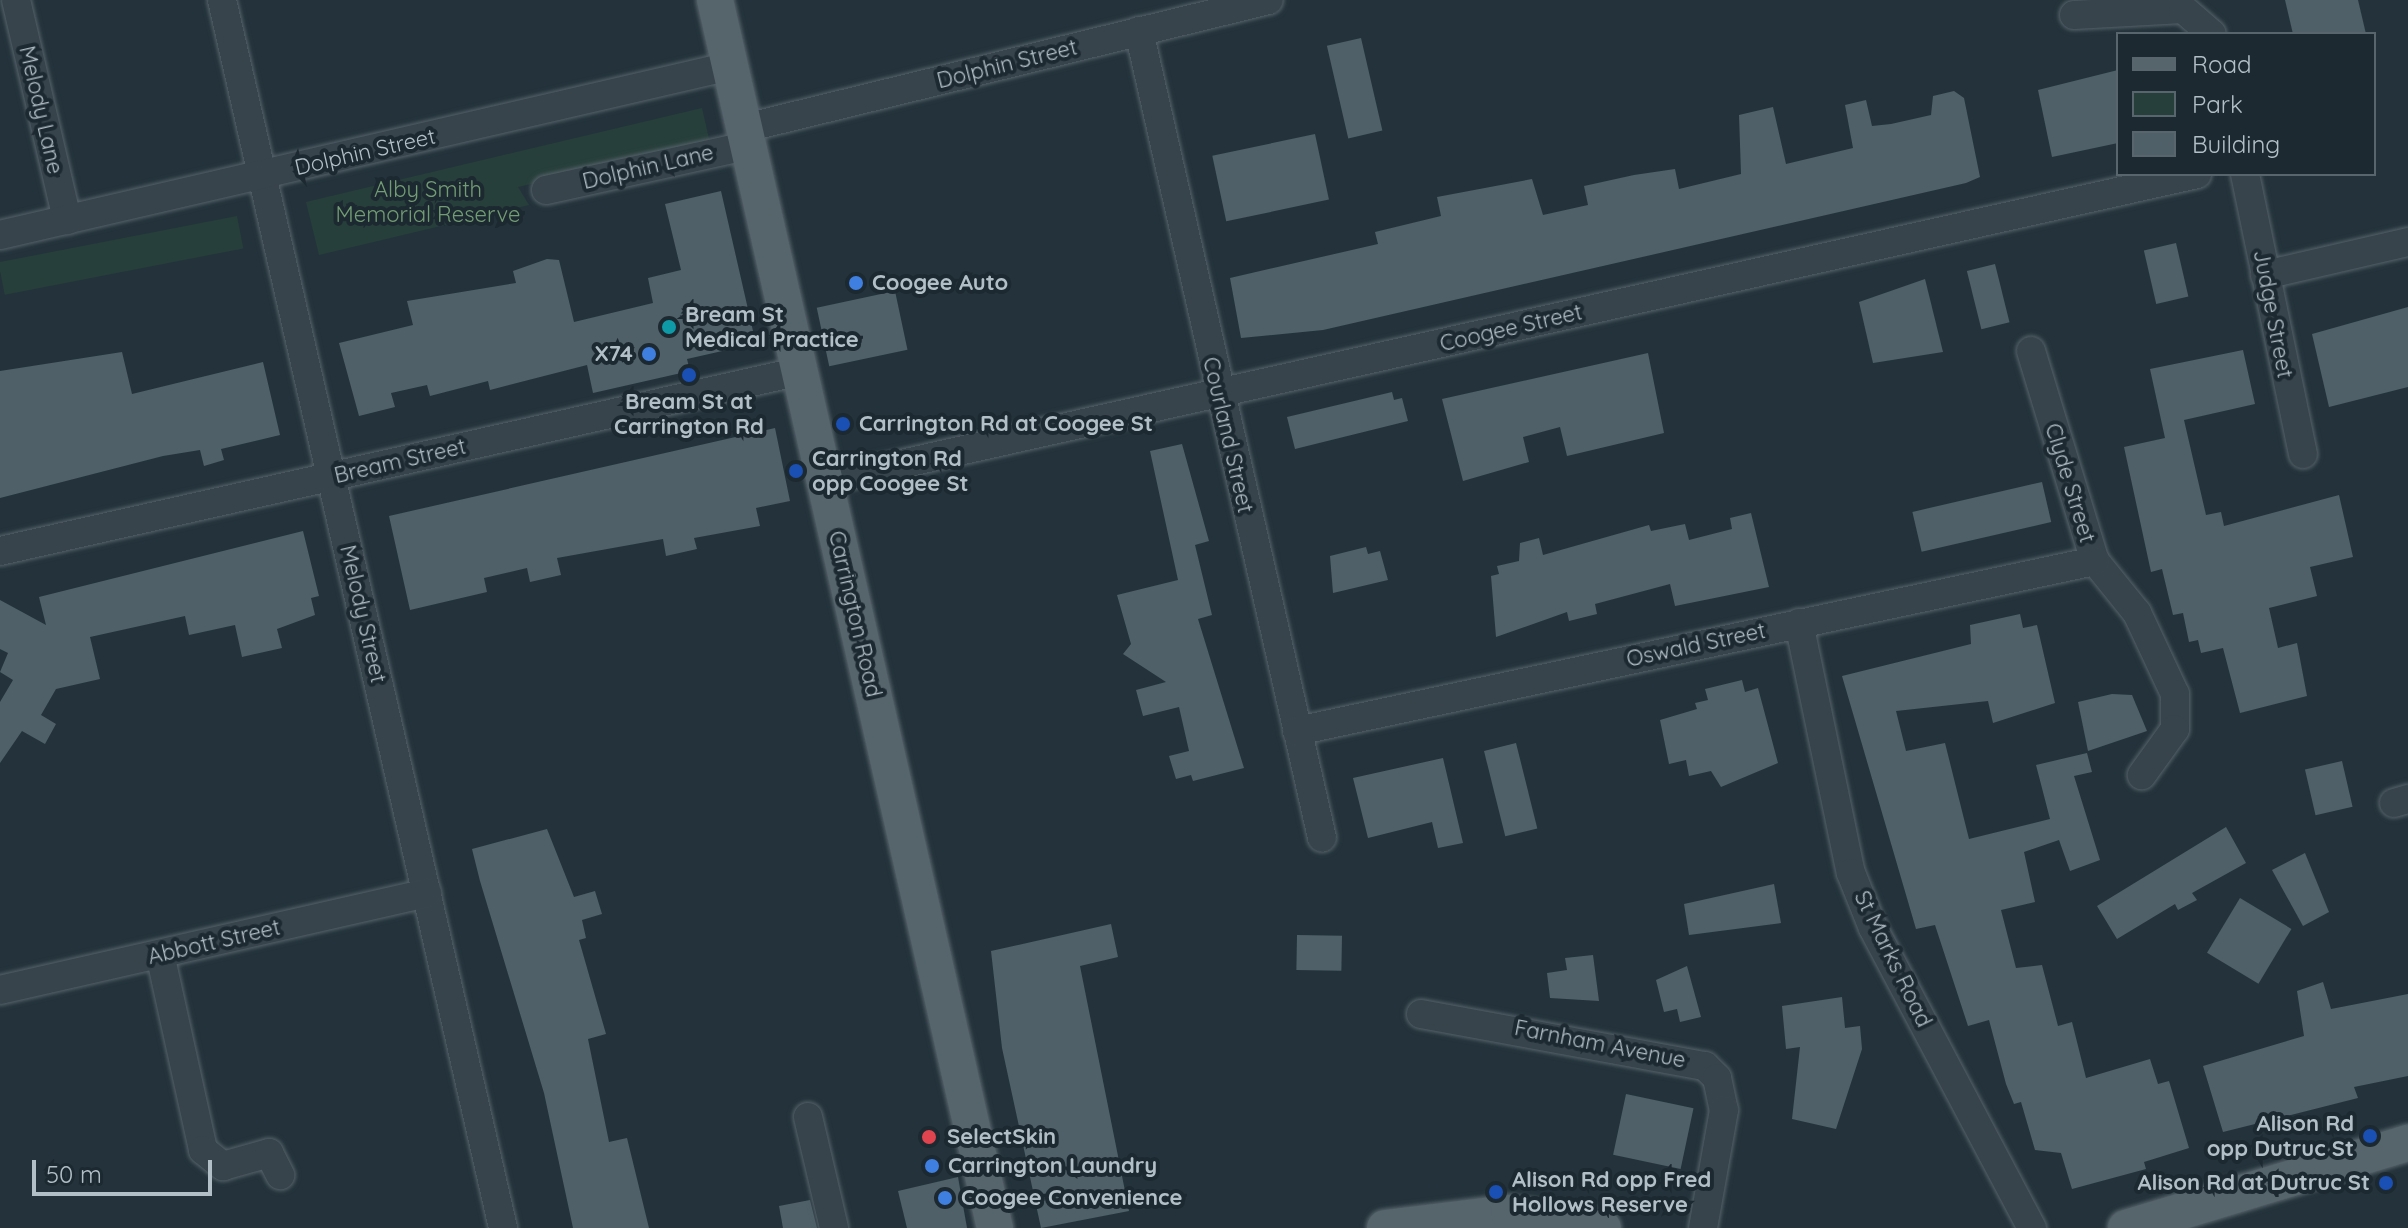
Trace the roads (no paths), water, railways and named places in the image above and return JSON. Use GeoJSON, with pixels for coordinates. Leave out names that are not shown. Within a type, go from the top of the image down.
{"type":"FeatureCollection","features":[{"type":"Feature","properties":{"kind":"main road","name":"Carrington Road"},"geometry":{"type":"LineString","coordinates":[[715,0],[995,1228]]}},
{"type":"Feature","properties":{"kind":"main road"},"geometry":{"type":"LineString","coordinates":[[2126,1228],[2408,1143]]}},
{"type":"Feature","properties":{"kind":"main road"},"geometry":{"type":"LineString","coordinates":[[1385,1228],[1509,1213],[1603,1228]]}},
{"type":"Feature","properties":{"kind":"street","name":"Melody Lane"},"geometry":{"type":"LineString","coordinates":[[16,0],[67,220]]}},
{"type":"Feature","properties":{"kind":"street","name":"Melody Street"},"geometry":{"type":"LineString","coordinates":[[222,0],[503,1228]]}},
{"type":"Feature","properties":{"kind":"street","name":"Dolphin Street"},"geometry":{"type":"LineString","coordinates":[[747,137],[1139,31],[1269,0]]}},
{"type":"Feature","properties":{"kind":"street"},"geometry":{"type":"LineString","coordinates":[[2074,15],[2183,9],[2210,32]]}},
{"type":"Feature","properties":{"kind":"street","name":"Courland Street"},"geometry":{"type":"LineString","coordinates":[[1139,31],[1218,393],[1322,838]]}},
{"type":"Feature","properties":{"kind":"street","name":"Dolphin Street"},"geometry":{"type":"LineString","coordinates":[[0,235],[730,66]]}},
{"type":"Feature","properties":{"kind":"street","name":"Dolphin Lane"},"geometry":{"type":"LineString","coordinates":[[546,190],[747,137]]}},
{"type":"Feature","properties":{"kind":"street","name":"Coogee Street"},"geometry":{"type":"LineString","coordinates":[[825,481],[2188,176]]}},
{"type":"Feature","properties":{"kind":"street","name":"Judge Street"},"geometry":{"type":"LineString","coordinates":[[2245,176],[2303,454]]}},
{"type":"Feature","properties":{"kind":"street"},"geometry":{"type":"LineString","coordinates":[[2265,275],[2408,242]]}},
{"type":"Feature","properties":{"kind":"street","name":"Clyde Street"},"geometry":{"type":"LineString","coordinates":[[2031,351],[2095,561],[2137,613],[2175,694],[2175,729],[2142,775]]}},
{"type":"Feature","properties":{"kind":"street","name":"Bream Street"},"geometry":{"type":"LineString","coordinates":[[0,551],[801,371]]}},
{"type":"Feature","properties":{"kind":"street","name":"Oswald Street"},"geometry":{"type":"LineString","coordinates":[[1297,731],[2095,561]]}},
{"type":"Feature","properties":{"kind":"street","name":"St Marks Road"},"geometry":{"type":"LineString","coordinates":[[1799,623],[1857,887],[2032,1228]]}},
{"type":"Feature","properties":{"kind":"street","name":"Abbott Street"},"geometry":{"type":"LineString","coordinates":[[0,990],[427,893]]}},
{"type":"Feature","properties":{"kind":"street"},"geometry":{"type":"LineString","coordinates":[[160,954],[203,1150],[223,1166],[269,1153],[280,1175]]}},
{"type":"Feature","properties":{"kind":"street","name":"Farnham Avenue"},"geometry":{"type":"LineString","coordinates":[[1421,1014],[1705,1066],[1717,1078],[1724,1110],[1703,1228]]}},
{"type":"Feature","properties":{"kind":"street"},"geometry":{"type":"LineString","coordinates":[[808,1117],[834,1228]]}},
{"type":"Feature","properties":{"kind":"place","name":"Coogee Auto"},"geometry":{"type":"Point","coordinates":[856,283]}},
{"type":"Feature","properties":{"kind":"place","name":"Bream St Medical Practice"},"geometry":{"type":"Point","coordinates":[669,327]}},
{"type":"Feature","properties":{"kind":"place","name":"X74"},"geometry":{"type":"Point","coordinates":[649,354]}},
{"type":"Feature","properties":{"kind":"place","name":"Bream St at Carrington Rd"},"geometry":{"type":"Point","coordinates":[689,375]}},
{"type":"Feature","properties":{"kind":"place","name":"Carrington Rd at Coogee St"},"geometry":{"type":"Point","coordinates":[843,424]}},
{"type":"Feature","properties":{"kind":"place","name":"Carrington Rd opp Coogee St"},"geometry":{"type":"Point","coordinates":[796,471]}},
{"type":"Feature","properties":{"kind":"place","name":"Alison Rd opp Dutruc St"},"geometry":{"type":"Point","coordinates":[2370,1136]}},
{"type":"Feature","properties":{"kind":"place","name":"SelectSkin"},"geometry":{"type":"Point","coordinates":[929,1137]}},
{"type":"Feature","properties":{"kind":"place","name":"Carrington Laundry"},"geometry":{"type":"Point","coordinates":[932,1166]}},
{"type":"Feature","properties":{"kind":"place","name":"Alison Rd at Dutruc St"},"geometry":{"type":"Point","coordinates":[2386,1183]}},
{"type":"Feature","properties":{"kind":"place","name":"Alison Rd opp Fred Hollows Reserve"},"geometry":{"type":"Point","coordinates":[1496,1192]}},
{"type":"Feature","properties":{"kind":"place","name":"Coogee Convenience"},"geometry":{"type":"Point","coordinates":[945,1198]}},
{"type":"Feature","properties":{"kind":"park label","name":"Alby Smith Memorial Reserve"},"geometry":{"type":"Point","coordinates":[428,202]}}]}
